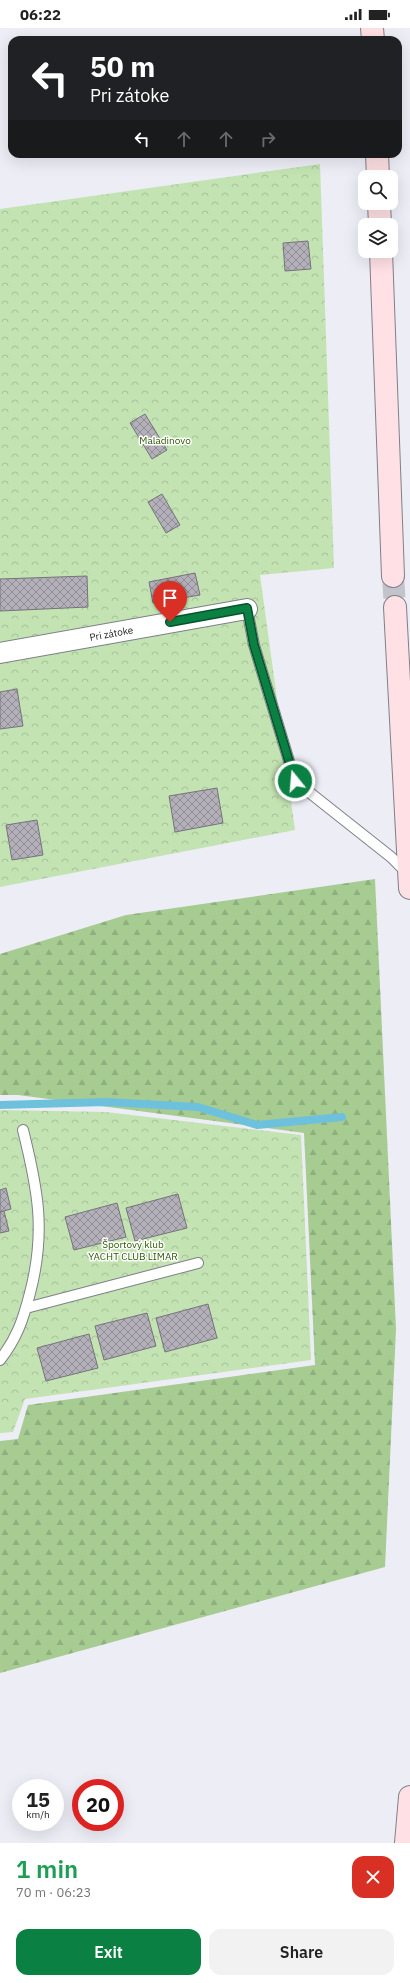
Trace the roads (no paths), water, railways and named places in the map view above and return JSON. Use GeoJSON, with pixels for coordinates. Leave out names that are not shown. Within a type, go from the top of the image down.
{"type":"FeatureCollection","features":[{"type":"Feature","properties":{"kind":"main road"},"geometry":{"type":"LineString","coordinates":[[377,158],[378,170]]}},
{"type":"Feature","properties":{"kind":"main road"},"geometry":{"type":"LineString","coordinates":[[381,258],[393,576]]}},
{"type":"Feature","properties":{"kind":"main road"},"geometry":{"type":"LineString","coordinates":[[395,607],[410,888]]}},
{"type":"Feature","properties":{"kind":"main road"},"geometry":{"type":"LineString","coordinates":[[406,1843],[410,1797]]}},
{"type":"Feature","properties":{"kind":"street","name":"Pri zátoke"},"geometry":{"type":"LineString","coordinates":[[0,653],[247,608]]}},
{"type":"Feature","properties":{"kind":"lane"},"geometry":{"type":"LineString","coordinates":[[247,608],[254,645],[295,781],[391,857],[410,875]]}},
{"type":"Feature","properties":{"kind":"lane"},"geometry":{"type":"LineString","coordinates":[[0,1360],[12,1344],[23,1322],[35,1276],[40,1241],[35,1178],[23,1130]]}},
{"type":"Feature","properties":{"kind":"lane"},"geometry":{"type":"LineString","coordinates":[[26,1308],[198,1263]]}},
{"type":"Feature","properties":{"kind":"waterway"},"geometry":{"type":"LineString","coordinates":[[0,1105],[106,1102],[198,1107],[257,1125],[342,1117]]}},
{"type":"Feature","properties":{"kind":"tunnel"},"geometry":{"type":"LineString","coordinates":[[393,576],[395,607]]}},
{"type":"Feature","properties":{"kind":"park label","name":"Maladinovo"},"geometry":{"type":"Point","coordinates":[165,440]}},
{"type":"Feature","properties":{"kind":"park label","name":"Športový klub YACHT CLUB LIMAR"},"geometry":{"type":"Point","coordinates":[133,1250]}}]}
